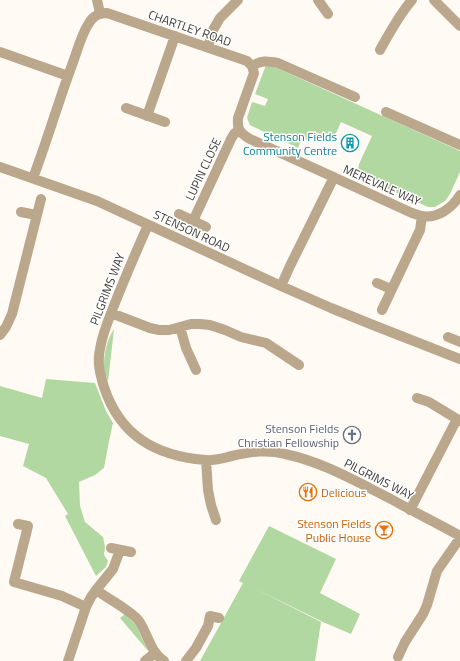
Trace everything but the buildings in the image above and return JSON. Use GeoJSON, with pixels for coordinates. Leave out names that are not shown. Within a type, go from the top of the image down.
{"type":"FeatureCollection","features":[{"type":"Feature","properties":{"kind":"street"},"geometry":{"type":"LineString","coordinates":[[33,178],[85,30],[89,22],[100,13],[97,0]]}},
{"type":"Feature","properties":{"kind":"street"},"geometry":{"type":"LineString","coordinates":[[208,48],[213,30],[220,18],[238,0]]}},
{"type":"Feature","properties":{"kind":"street"},"geometry":{"type":"LineString","coordinates":[[318,0],[328,14]]}},
{"type":"Feature","properties":{"kind":"street"},"geometry":{"type":"LineString","coordinates":[[380,50],[402,11],[412,0]]}},
{"type":"Feature","properties":{"kind":"street"},"geometry":{"type":"LineString","coordinates":[[434,0],[460,26]]}},
{"type":"Feature","properties":{"kind":"street","name":"CHARTLEY ROAD"},"geometry":{"type":"LineString","coordinates":[[100,13],[113,14],[247,61],[252,66]]}},
{"type":"Feature","properties":{"kind":"street"},"geometry":{"type":"LineString","coordinates":[[147,116],[174,36]]}},
{"type":"Feature","properties":{"kind":"street"},"geometry":{"type":"LineString","coordinates":[[0,52],[68,76]]}},
{"type":"Feature","properties":{"kind":"street"},"geometry":{"type":"LineString","coordinates":[[334,177],[243,136],[237,125],[238,118],[254,73],[252,66],[267,61],[278,64],[355,97]]}},
{"type":"Feature","properties":{"kind":"street"},"geometry":{"type":"LineString","coordinates":[[126,108],[165,122]]}},
{"type":"Feature","properties":{"kind":"street"},"geometry":{"type":"LineString","coordinates":[[386,112],[460,145]]}},
{"type":"Feature","properties":{"kind":"street","name":"LUPIN CLOSE"},"geometry":{"type":"LineString","coordinates":[[194,221],[231,139],[239,130]]}},
{"type":"Feature","properties":{"kind":"street","name":"STENSON ROAD"},"geometry":{"type":"LineString","coordinates":[[0,166],[97,201],[281,286],[373,326],[460,359]]}},
{"type":"Feature","properties":{"kind":"street","name":"MEREVALE WAY"},"geometry":{"type":"LineString","coordinates":[[281,286],[334,177],[412,213],[422,216],[430,216],[447,210],[460,195]]}},
{"type":"Feature","properties":{"kind":"street"},"geometry":{"type":"LineString","coordinates":[[0,335],[6,327],[12,314],[41,199]]}},
{"type":"Feature","properties":{"kind":"street"},"geometry":{"type":"LineString","coordinates":[[22,212],[36,216]]}},
{"type":"Feature","properties":{"kind":"street","name":"LUPIN CLOSE"},"geometry":{"type":"LineString","coordinates":[[179,214],[206,227]]}},
{"type":"Feature","properties":{"kind":"street"},"geometry":{"type":"LineString","coordinates":[[382,310],[420,230],[422,216]]}},
{"type":"Feature","properties":{"kind":"street","name":"PILGRIMS WAY"},"geometry":{"type":"LineString","coordinates":[[148,225],[120,289],[103,336],[100,349],[99,358],[101,375],[106,394],[115,413],[124,425],[142,441],[156,449],[175,456],[206,460],[259,451],[268,451],[310,461],[333,470],[430,519],[460,537]]}},
{"type":"Feature","properties":{"kind":"street"},"geometry":{"type":"LineString","coordinates":[[377,283],[392,290]]}},
{"type":"Feature","properties":{"kind":"street"},"geometry":{"type":"LineString","coordinates":[[111,313],[159,330],[169,330],[191,324],[210,325],[241,337],[266,343],[299,365]]}},
{"type":"Feature","properties":{"kind":"street"},"geometry":{"type":"LineString","coordinates":[[180,327],[186,348],[196,370]]}},
{"type":"Feature","properties":{"kind":"street"},"geometry":{"type":"LineString","coordinates":[[448,337],[460,342]]}},
{"type":"Feature","properties":{"kind":"street"},"geometry":{"type":"LineString","coordinates":[[410,510],[459,420],[429,402],[417,398]]}},
{"type":"Feature","properties":{"kind":"street"},"geometry":{"type":"LineString","coordinates":[[206,460],[210,505],[216,520]]}},
{"type":"Feature","properties":{"kind":"street"},"geometry":{"type":"LineString","coordinates":[[18,524],[28,526],[14,582],[62,596],[86,607]]}},
{"type":"Feature","properties":{"kind":"street"},"geometry":{"type":"LineString","coordinates":[[398,657],[405,642],[423,614],[437,571],[460,537]]}},
{"type":"Feature","properties":{"kind":"street"},"geometry":{"type":"LineString","coordinates":[[68,661],[86,607],[91,597],[113,569],[115,549],[131,552]]}},
{"type":"Feature","properties":{"kind":"street"},"geometry":{"type":"LineString","coordinates":[[96,590],[138,620],[155,653],[164,661]]}},
{"type":"Feature","properties":{"kind":"street"},"geometry":{"type":"LineString","coordinates":[[186,661],[196,648],[208,626],[210,616]]}},
{"type":"Feature","properties":{"kind":"street"},"geometry":{"type":"LineString","coordinates":[[145,661],[155,653]]}},
{"type":"Feature","properties":{"kind":"green space"},"geometry":{"type":"Polygon","coordinates":[[[266,65],[277,68],[460,151],[460,172],[450,194],[445,201],[435,207],[428,207],[357,175],[359,164],[372,136],[341,122],[333,140],[314,132],[310,141],[302,138],[298,148],[250,125],[247,118],[252,102],[265,106],[268,99],[255,94],[266,65]]]}},
{"type":"Feature","properties":{"kind":"green space"},"geometry":{"type":"Polygon","coordinates":[[[114,329],[108,382],[104,368],[106,346],[114,329]]]}},
{"type":"Feature","properties":{"kind":"green space"},"geometry":{"type":"Polygon","coordinates":[[[46,379],[95,383],[106,411],[113,423],[104,468],[95,475],[79,482],[80,506],[85,522],[103,537],[105,547],[104,555],[108,561],[106,567],[96,576],[65,516],[68,514],[46,478],[23,466],[29,444],[0,436],[0,386],[42,398],[46,379]]]}},
{"type":"Feature","properties":{"kind":"green space"},"geometry":{"type":"Polygon","coordinates":[[[269,526],[336,559],[320,593],[360,614],[351,634],[248,585],[321,622],[315,661],[200,661],[243,583],[239,581],[269,526]]]}},
{"type":"Feature","properties":{"kind":"green space"},"geometry":{"type":"Polygon","coordinates":[[[125,614],[136,625],[148,651],[120,618],[125,614]]]}},
{"type":"Feature","properties":{"kind":"place","name":"Stenson Fields Community Centre"},"geometry":{"type":"Point","coordinates":[350,143]}},
{"type":"Feature","properties":{"kind":"place","name":"Stenson Fields Christian Fellowship"},"geometry":{"type":"Point","coordinates":[352,435]}},
{"type":"Feature","properties":{"kind":"place","name":"Delicious"},"geometry":{"type":"Point","coordinates":[308,492]}},
{"type":"Feature","properties":{"kind":"place","name":"Stenson Fields Public House"},"geometry":{"type":"Point","coordinates":[384,530]}}]}
